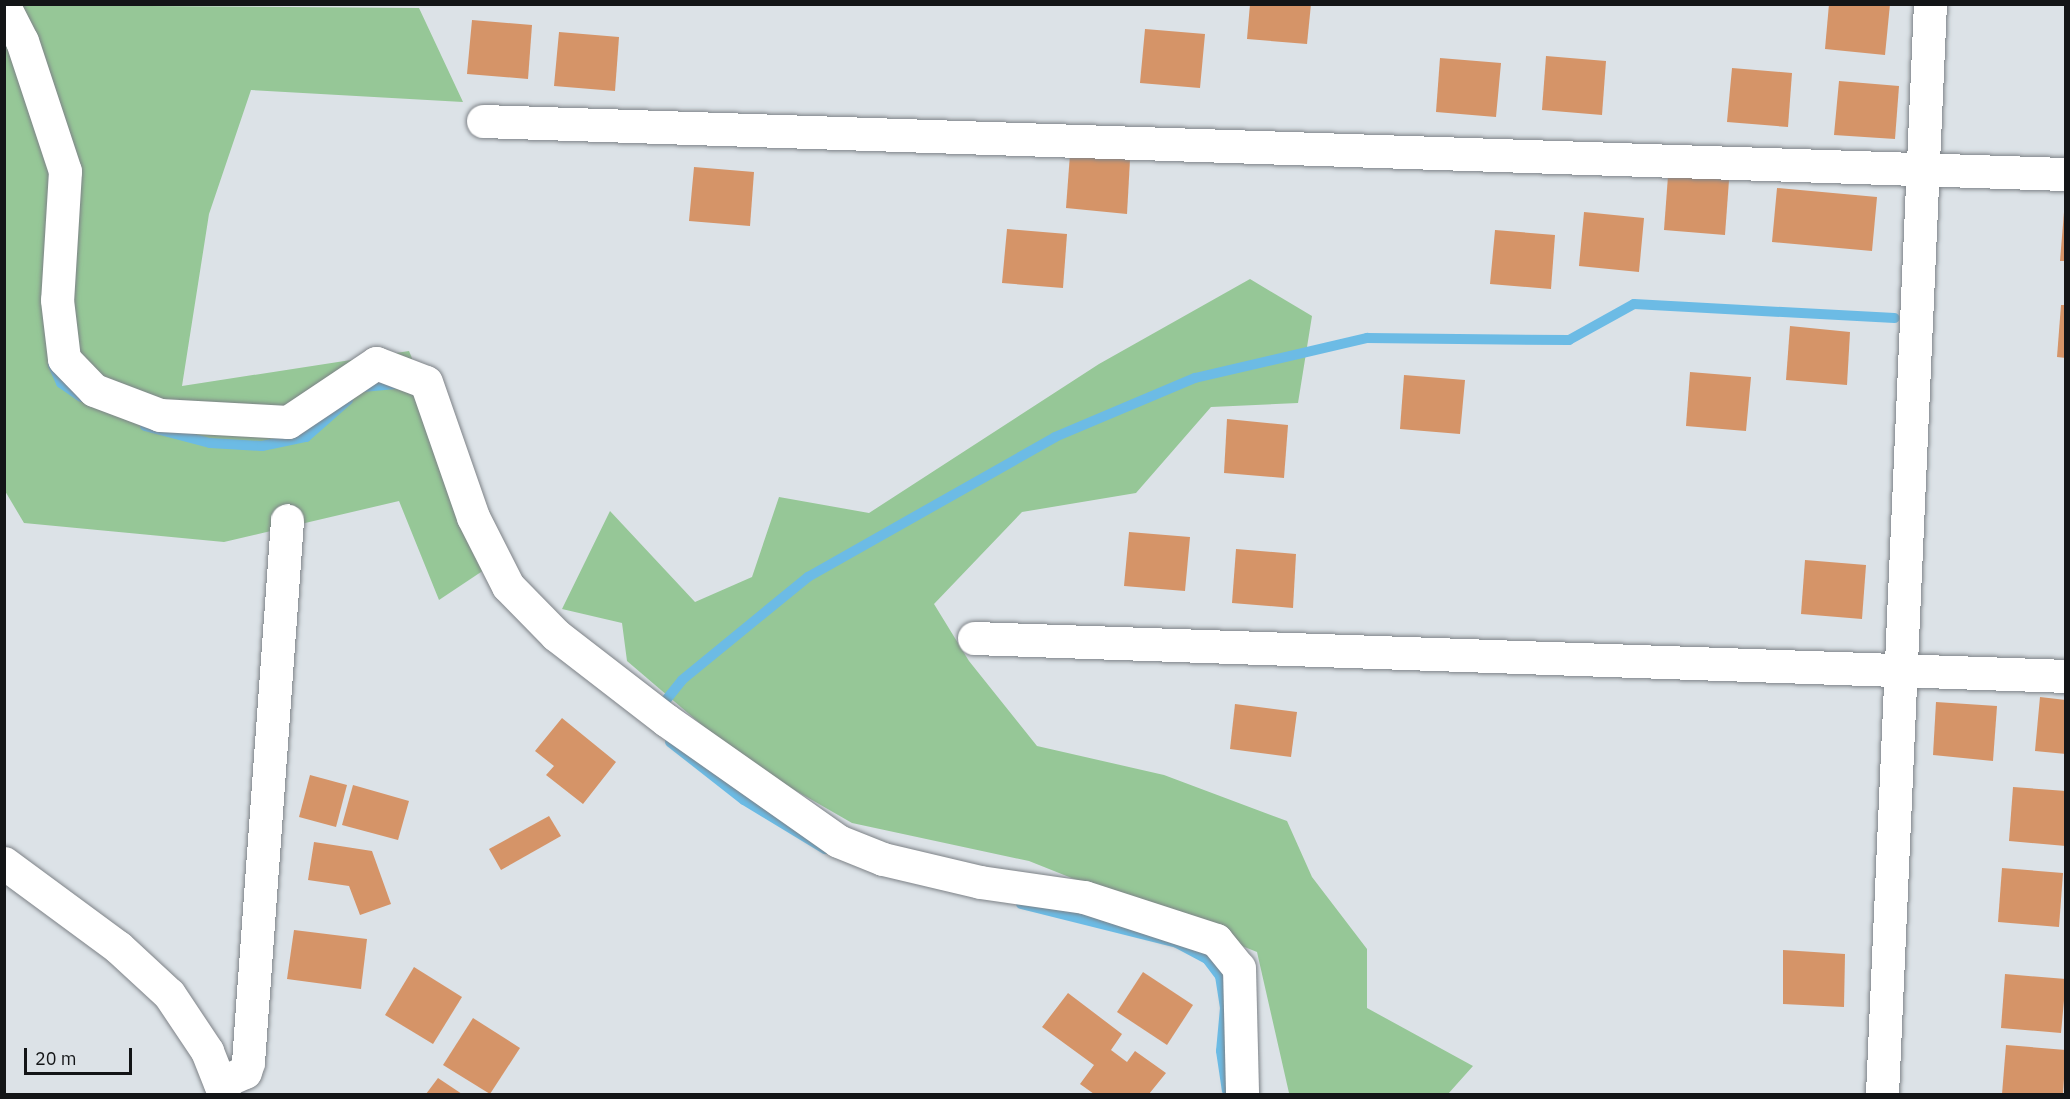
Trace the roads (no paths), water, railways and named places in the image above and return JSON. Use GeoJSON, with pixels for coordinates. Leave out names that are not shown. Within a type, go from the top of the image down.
{"type":"FeatureCollection","features":[{"type":"Feature","properties":{"kind":"street"},"geometry":{"type":"LineString","coordinates":[[1882,1095],[1930,4]]}},
{"type":"Feature","properties":{"kind":"street"},"geometry":{"type":"LineString","coordinates":[[4,6],[22,41],[65,171],[57,300],[64,359],[94,390],[159,415],[288,422],[376,363],[426,382],[473,517],[508,586],[556,635],[657,713],[838,842],[884,859],[980,882],[1084,897],[1216,940],[1239,968],[1242,1095]]}},
{"type":"Feature","properties":{"kind":"street"},"geometry":{"type":"LineString","coordinates":[[483,121],[2066,174]]}},
{"type":"Feature","properties":{"kind":"street"},"geometry":{"type":"LineString","coordinates":[[4,864],[146,969],[190,1021],[222,1089],[236,1078],[248,1062],[287,520]]}},
{"type":"Feature","properties":{"kind":"street"},"geometry":{"type":"LineString","coordinates":[[974,638],[2066,676]]}},
{"type":"Feature","properties":{"kind":"waterway"},"geometry":{"type":"LineString","coordinates":[[658,710],[682,680],[808,577],[1055,437],[1195,378],[1367,338],[1569,340],[1634,304],[1895,318]]}},
{"type":"Feature","properties":{"kind":"waterway"},"geometry":{"type":"LineString","coordinates":[[53,365],[61,383],[81,397]]}},
{"type":"Feature","properties":{"kind":"waterway"},"geometry":{"type":"LineString","coordinates":[[362,387],[396,384]]}},
{"type":"Feature","properties":{"kind":"waterway"},"geometry":{"type":"LineString","coordinates":[[145,426],[210,443],[262,446],[306,437],[348,400]]}},
{"type":"Feature","properties":{"kind":"waterway"},"geometry":{"type":"LineString","coordinates":[[670,742],[744,800],[825,849]]}},
{"type":"Feature","properties":{"kind":"waterway"},"geometry":{"type":"LineString","coordinates":[[1021,904],[1177,943],[1207,959],[1220,976],[1225,1008],[1221,1051],[1227,1091]]}}]}
